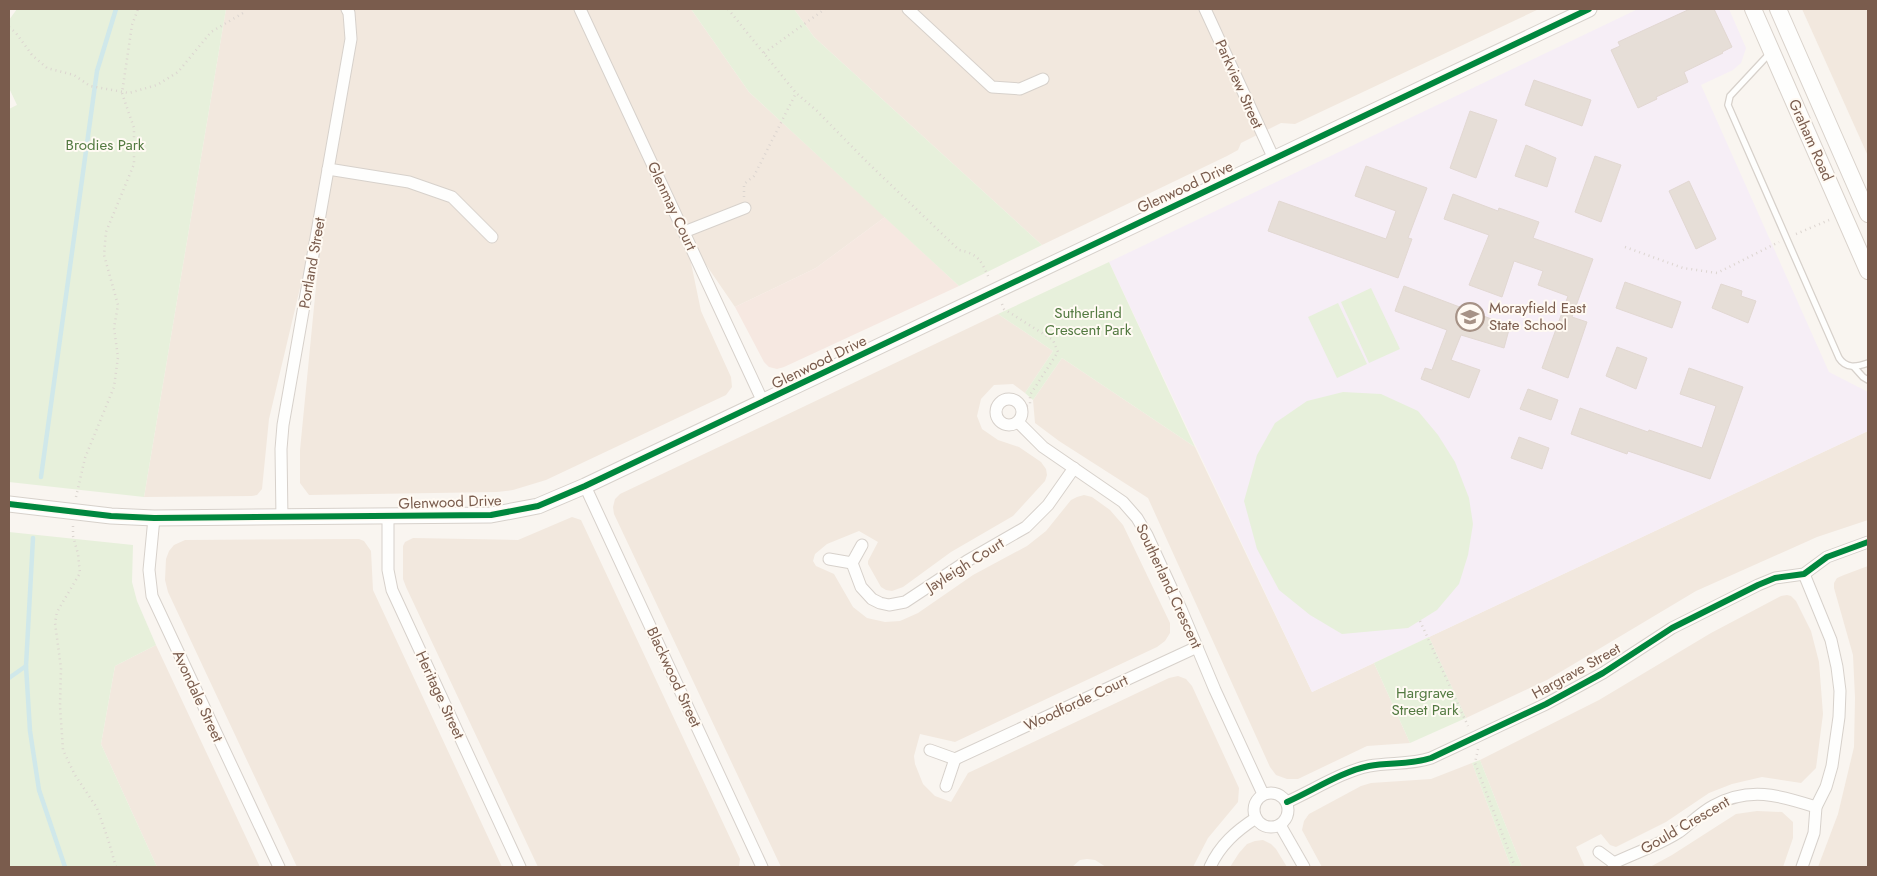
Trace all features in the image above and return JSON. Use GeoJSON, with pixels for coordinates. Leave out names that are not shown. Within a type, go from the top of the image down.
{"type":"FeatureCollection","features":[{"type":"Feature","properties":{"kind":"main road","name":"Graham Road"},"geometry":{"type":"LineString","coordinates":[[1753,9],[1868,272]]}},
{"type":"Feature","properties":{"kind":"main road","name":"Graham Road"},"geometry":{"type":"LineString","coordinates":[[1778,9],[1868,214]]}},
{"type":"Feature","properties":{"kind":"street","name":"Portland Street"},"geometry":{"type":"LineString","coordinates":[[282,518],[281,449],[283,426],[351,39],[347,9]]}},
{"type":"Feature","properties":{"kind":"street","name":"Glenmay Court"},"geometry":{"type":"LineString","coordinates":[[580,9],[763,402]]}},
{"type":"Feature","properties":{"kind":"street"},"geometry":{"type":"LineString","coordinates":[[908,9],[992,87],[1020,89],[1043,79]]}},
{"type":"Feature","properties":{"kind":"street","name":"Parkview Street"},"geometry":{"type":"LineString","coordinates":[[1205,9],[1274,159]]}},
{"type":"Feature","properties":{"kind":"street","name":"Glenwood Drive"},"geometry":{"type":"LineString","coordinates":[[9,504],[111,516],[282,518],[477,515],[507,513],[544,504],[763,402],[1589,9]]}},
{"type":"Feature","properties":{"kind":"street"},"geometry":{"type":"LineString","coordinates":[[328,168],[409,182],[452,197],[492,237]]}},
{"type":"Feature","properties":{"kind":"street"},"geometry":{"type":"LineString","coordinates":[[684,232],[745,208]]}},
{"type":"Feature","properties":{"kind":"street"},"geometry":{"type":"LineString","coordinates":[[1007,399],[1016,401],[1021,408],[1022,416],[1018,422],[1010,426],[1001,424],[996,416],[998,403],[1007,399]]}},
{"type":"Feature","properties":{"kind":"street","name":"Southerland Crescent"},"geometry":{"type":"LineString","coordinates":[[1018,422],[1043,447],[1123,502],[1137,518],[1151,543],[1263,794]]}},
{"type":"Feature","properties":{"kind":"street","name":"Jayleigh Court"},"geometry":{"type":"LineString","coordinates":[[852,564],[861,587],[872,598],[880,603],[889,605],[904,602],[956,568],[1026,527],[1048,505],[1074,468]]}},
{"type":"Feature","properties":{"kind":"street","name":"Blackwood Street"},"geometry":{"type":"LineString","coordinates":[[585,486],[762,867]]}},
{"type":"Feature","properties":{"kind":"street","name":"Heritage Street"},"geometry":{"type":"LineString","coordinates":[[388,517],[388,570],[392,590],[520,867]]}},
{"type":"Feature","properties":{"kind":"street","name":"Avondale Street"},"geometry":{"type":"LineString","coordinates":[[154,518],[148,570],[152,596],[279,867]]}},
{"type":"Feature","properties":{"kind":"street","name":"Hargrave Street"},"geometry":{"type":"LineString","coordinates":[[1287,802],[1354,770],[1382,764],[1413,762],[1430,758],[1546,704],[1603,673],[1672,628],[1758,585],[1775,578],[1804,574],[1827,557],[1868,542]]}},
{"type":"Feature","properties":{"kind":"street"},"geometry":{"type":"LineString","coordinates":[[829,559],[852,564],[862,545]]}},
{"type":"Feature","properties":{"kind":"street"},"geometry":{"type":"LineString","coordinates":[[1802,867],[1814,833],[1816,807],[1828,781],[1832,766],[1839,717],[1840,691],[1831,640],[1804,574]]}},
{"type":"Feature","properties":{"kind":"street","name":"Woodforde Court"},"geometry":{"type":"LineString","coordinates":[[956,759],[1197,648]]}},
{"type":"Feature","properties":{"kind":"street"},"geometry":{"type":"LineString","coordinates":[[930,750],[956,759],[946,786]]}},
{"type":"Feature","properties":{"kind":"street"},"geometry":{"type":"LineString","coordinates":[[1274,792],[1280,794],[1287,802],[1289,812],[1287,818],[1280,825],[1269,827],[1259,823],[1256,818],[1254,807],[1263,794],[1274,792]]}},
{"type":"Feature","properties":{"kind":"street","name":"Gould Crescent"},"geometry":{"type":"LineString","coordinates":[[1599,852],[1613,865],[1679,832],[1711,807],[1742,795],[1760,793],[1774,795],[1816,807]]}},
{"type":"Feature","properties":{"kind":"street"},"geometry":{"type":"LineString","coordinates":[[1210,867],[1224,844],[1256,818]]}},
{"type":"Feature","properties":{"kind":"street"},"geometry":{"type":"LineString","coordinates":[[1280,825],[1304,867]]}},
{"type":"Feature","properties":{"kind":"lane"},"geometry":{"type":"LineString","coordinates":[[1772,51],[1730,96],[1728,102],[1839,358],[1845,364],[1854,367],[1868,380]]}},
{"type":"Feature","properties":{"kind":"lane"},"geometry":{"type":"LineString","coordinates":[[1854,367],[1868,363]]}},
{"type":"Feature","properties":{"kind":"path"},"geometry":{"type":"LineString","coordinates":[[76,497],[85,458],[114,387],[118,357],[114,328],[118,305],[104,255],[106,232],[134,164],[134,128],[122,93],[132,25],[138,9]]}},
{"type":"Feature","properties":{"kind":"path"},"geometry":{"type":"LineString","coordinates":[[9,27],[16,33],[32,56],[47,68],[74,75],[90,86],[129,93],[157,85],[178,72],[211,32],[243,12],[244,9]]}},
{"type":"Feature","properties":{"kind":"path"},"geometry":{"type":"LineString","coordinates":[[728,9],[796,94],[817,111],[959,250],[969,252],[978,257],[990,278]]}},
{"type":"Feature","properties":{"kind":"path"},"geometry":{"type":"LineString","coordinates":[[764,53],[825,9]]}},
{"type":"Feature","properties":{"kind":"path"},"geometry":{"type":"LineString","coordinates":[[745,208],[744,184],[754,176],[796,94]]}},
{"type":"Feature","properties":{"kind":"path"},"geometry":{"type":"LineString","coordinates":[[1624,248],[1683,268],[1717,273],[1787,238],[1829,220]]}},
{"type":"Feature","properties":{"kind":"path"},"geometry":{"type":"LineString","coordinates":[[1002,304],[1004,309],[1053,340],[1058,352],[1030,395],[1030,405],[1021,408]]}},
{"type":"Feature","properties":{"kind":"path"},"geometry":{"type":"LineString","coordinates":[[73,525],[73,536],[80,572],[57,612],[55,623],[61,668],[60,706],[63,750],[75,775],[97,808],[116,867]]}},
{"type":"Feature","properties":{"kind":"path"},"geometry":{"type":"LineString","coordinates":[[1420,620],[1426,637],[1470,730]]}},
{"type":"Feature","properties":{"kind":"path"},"geometry":{"type":"LineString","coordinates":[[1478,746],[1475,763],[1515,867]]}},
{"type":"Feature","properties":{"kind":"shaded area"},"geometry":{"type":"Polygon","coordinates":[[[226,9],[691,9],[749,92],[885,217],[816,268],[735,307],[685,234],[701,311],[731,377],[732,387],[726,395],[546,480],[513,490],[497,492],[309,495],[300,483],[300,450],[327,174],[269,419],[262,489],[257,495],[252,496],[144,497],[226,9]]]}},
{"type":"Feature","properties":{"kind":"shaded area"},"geometry":{"type":"Polygon","coordinates":[[[794,9],[1539,9],[1295,124],[1281,123],[1241,143],[1238,150],[1227,156],[1042,245],[814,37],[794,9]]]}},
{"type":"Feature","properties":{"kind":"shaded area","name":"Morayfield East State School"},"geometry":{"type":"Polygon","coordinates":[[[1638,9],[1729,9],[1746,48],[1741,63],[1733,70],[1701,85],[1829,372],[1868,392],[1868,431],[1312,692],[1109,262],[1638,9]]]}},
{"type":"Feature","properties":{"kind":"shaded area"},"geometry":{"type":"Polygon","coordinates":[[[1802,9],[1868,9],[1868,156],[1802,9]]]}},
{"type":"Feature","properties":{"kind":"shaded area"},"geometry":{"type":"Polygon","coordinates":[[[885,217],[959,286],[784,367],[777,369],[769,367],[764,362],[735,307],[816,268],[885,217]]]}},
{"type":"Feature","properties":{"kind":"shaded area"},"geometry":{"type":"Polygon","coordinates":[[[998,314],[1053,351],[1025,393],[1013,384],[994,385],[981,399],[977,416],[982,429],[998,440],[1019,447],[1041,462],[1046,469],[1045,481],[1013,516],[951,552],[903,587],[892,591],[881,587],[868,564],[878,542],[859,531],[827,544],[815,554],[813,561],[816,566],[834,574],[853,607],[867,618],[885,622],[900,621],[918,613],[973,575],[1027,546],[1046,531],[1071,500],[1084,495],[1092,497],[1110,510],[1123,525],[1170,623],[1170,633],[1165,641],[1157,647],[955,742],[920,734],[914,756],[923,784],[935,796],[951,802],[968,773],[1169,678],[1178,676],[1186,679],[1192,686],[1239,788],[1238,802],[1208,838],[1193,867],[1106,867],[1095,860],[1087,859],[1080,860],[1072,867],[781,867],[614,514],[615,499],[620,494],[998,314]]]}},
{"type":"Feature","properties":{"kind":"shaded area"},"geometry":{"type":"Polygon","coordinates":[[[1062,358],[1195,447],[1312,692],[1374,663],[1410,743],[1367,746],[1298,779],[1287,779],[1276,775],[1270,767],[1148,498],[1059,441],[1035,423],[1033,400],[1062,358]]]}},
{"type":"Feature","properties":{"kind":"shaded area"},"geometry":{"type":"Polygon","coordinates":[[[1868,431],[1868,520],[1817,537],[1696,591],[1547,680],[1466,718],[1429,637],[1868,431]]]}},
{"type":"Feature","properties":{"kind":"shaded area"},"geometry":{"type":"Polygon","coordinates":[[[572,517],[581,520],[740,859],[739,867],[538,867],[406,587],[403,579],[403,546],[405,542],[413,538],[518,540],[572,517]]]}},
{"type":"Feature","properties":{"kind":"shaded area"},"geometry":{"type":"Polygon","coordinates":[[[359,539],[364,541],[371,551],[373,590],[502,867],[297,867],[168,592],[165,580],[166,559],[169,551],[174,545],[185,540],[359,539]]]}},
{"type":"Feature","properties":{"kind":"shaded area"},"geometry":{"type":"Polygon","coordinates":[[[1868,566],[1868,867],[1818,867],[1838,814],[1854,747],[1855,698],[1853,655],[1834,583],[1837,578],[1868,566]]]}},
{"type":"Feature","properties":{"kind":"shaded area"},"geometry":{"type":"Polygon","coordinates":[[[1787,595],[1796,601],[1811,631],[1819,662],[1823,714],[1816,768],[1801,783],[1762,777],[1732,784],[1709,793],[1666,822],[1616,847],[1610,845],[1601,834],[1576,847],[1585,867],[1522,867],[1480,760],[1599,700],[1711,633],[1781,596],[1787,595]]]}},
{"type":"Feature","properties":{"kind":"shaded area"},"geometry":{"type":"Polygon","coordinates":[[[156,645],[260,867],[157,867],[101,744],[115,666],[156,645]]]}},
{"type":"Feature","properties":{"kind":"shaded area"},"geometry":{"type":"Polygon","coordinates":[[[1472,763],[1511,867],[1322,867],[1302,830],[1304,821],[1309,814],[1361,786],[1371,783],[1431,779],[1472,763]]]}},
{"type":"Feature","properties":{"kind":"shaded area"},"geometry":{"type":"Polygon","coordinates":[[[1757,811],[1782,812],[1793,822],[1793,838],[1783,867],[1650,867],[1736,814],[1757,811]]]}},
{"type":"Feature","properties":{"kind":"shaded area"},"geometry":{"type":"Polygon","coordinates":[[[1263,840],[1276,849],[1287,867],[1230,867],[1247,844],[1263,840]]]}},
{"type":"Feature","properties":{"kind":"green space","name":"Brodies Park"},"geometry":{"type":"Polygon","coordinates":[[[17,9],[226,9],[144,497],[9,482],[9,109],[17,105],[9,88],[9,20],[17,9]]]}},
{"type":"Feature","properties":{"kind":"green space"},"geometry":{"type":"Polygon","coordinates":[[[691,9],[794,9],[814,37],[1042,245],[959,286],[749,92],[691,9]]]}},
{"type":"Feature","properties":{"kind":"green space","name":"Sutherland Crescent Park"},"geometry":{"type":"Polygon","coordinates":[[[1109,262],[1195,447],[1062,358],[1033,400],[1025,393],[1053,351],[998,314],[1109,262]]]}},
{"type":"Feature","properties":{"kind":"green space"},"geometry":{"type":"Polygon","coordinates":[[[1371,288],[1400,349],[1369,363],[1341,302],[1371,288]]]}},
{"type":"Feature","properties":{"kind":"green space"},"geometry":{"type":"Polygon","coordinates":[[[1338,303],[1367,364],[1337,378],[1308,317],[1338,303]]]}},
{"type":"Feature","properties":{"kind":"green space"},"geometry":{"type":"Polygon","coordinates":[[[1343,392],[1381,394],[1418,411],[1438,435],[1455,462],[1469,498],[1473,524],[1468,555],[1459,584],[1437,610],[1408,628],[1342,634],[1310,615],[1279,590],[1257,549],[1244,501],[1257,455],[1275,423],[1307,401],[1343,392]]]}},
{"type":"Feature","properties":{"kind":"green space"},"geometry":{"type":"Polygon","coordinates":[[[9,532],[133,545],[132,582],[137,601],[156,645],[115,666],[101,744],[157,867],[9,867],[9,532]]]}},
{"type":"Feature","properties":{"kind":"green space","name":"Hargrave Street Park"},"geometry":{"type":"Polygon","coordinates":[[[1429,637],[1466,718],[1410,743],[1374,663],[1429,637]]]}},
{"type":"Feature","properties":{"kind":"green space"},"geometry":{"type":"Polygon","coordinates":[[[1480,760],[1522,867],[1511,867],[1472,763],[1480,760]]]}},
{"type":"Feature","properties":{"kind":"building"},"geometry":{"type":"Polygon","coordinates":[[[1690,9],[1714,9],[1732,47],[1684,72],[1688,82],[1638,108],[1611,50],[1620,46],[1618,42],[1690,9]]]}},
{"type":"Feature","properties":{"kind":"building"},"geometry":{"type":"Polygon","coordinates":[[[1534,80],[1591,100],[1582,126],[1525,105],[1534,80]]]}},
{"type":"Feature","properties":{"kind":"building"},"geometry":{"type":"Polygon","coordinates":[[[1470,111],[1497,120],[1476,178],[1450,168],[1470,111]]]}},
{"type":"Feature","properties":{"kind":"building"},"geometry":{"type":"Polygon","coordinates":[[[1526,145],[1556,158],[1547,187],[1515,176],[1526,145]]]}},
{"type":"Feature","properties":{"kind":"building"},"geometry":{"type":"Polygon","coordinates":[[[1595,156],[1621,165],[1601,222],[1575,212],[1595,156]]]}},
{"type":"Feature","properties":{"kind":"building"},"geometry":{"type":"Polygon","coordinates":[[[1366,166],[1427,188],[1408,238],[1412,239],[1398,278],[1268,231],[1279,201],[1386,239],[1396,211],[1355,196],[1366,166]]]}},
{"type":"Feature","properties":{"kind":"building"},"geometry":{"type":"Polygon","coordinates":[[[1689,181],[1716,239],[1696,249],[1669,191],[1689,181]]]}},
{"type":"Feature","properties":{"kind":"building"},"geometry":{"type":"Polygon","coordinates":[[[1453,194],[1498,211],[1499,208],[1539,222],[1533,238],[1593,259],[1572,317],[1587,322],[1568,378],[1542,368],[1568,296],[1538,285],[1543,271],[1514,261],[1502,297],[1469,285],[1489,235],[1444,219],[1453,194]]]}},
{"type":"Feature","properties":{"kind":"building"},"geometry":{"type":"Polygon","coordinates":[[[1625,282],[1681,302],[1672,328],[1616,308],[1625,282]]]}},
{"type":"Feature","properties":{"kind":"building"},"geometry":{"type":"Polygon","coordinates":[[[1721,284],[1742,291],[1741,296],[1756,301],[1748,323],[1712,308],[1721,284]]]}},
{"type":"Feature","properties":{"kind":"building"},"geometry":{"type":"Polygon","coordinates":[[[1404,286],[1510,326],[1504,348],[1461,335],[1451,360],[1480,370],[1469,398],[1421,379],[1425,368],[1432,370],[1447,330],[1395,311],[1404,286]]]}},
{"type":"Feature","properties":{"kind":"building"},"geometry":{"type":"Polygon","coordinates":[[[1617,347],[1647,358],[1636,389],[1606,376],[1617,347]]]}},
{"type":"Feature","properties":{"kind":"building"},"geometry":{"type":"Polygon","coordinates":[[[1689,368],[1743,387],[1710,479],[1628,451],[1627,454],[1571,434],[1580,408],[1648,432],[1649,430],[1702,448],[1716,406],[1680,394],[1689,368]]]}},
{"type":"Feature","properties":{"kind":"building"},"geometry":{"type":"Polygon","coordinates":[[[1528,389],[1558,400],[1551,420],[1520,409],[1528,389]]]}},
{"type":"Feature","properties":{"kind":"building"},"geometry":{"type":"Polygon","coordinates":[[[1519,437],[1549,448],[1542,469],[1511,458],[1519,437]]]}},
{"type":"Feature","properties":{"kind":"waterway"},"geometry":{"type":"LineString","coordinates":[[41,477],[97,71],[116,9]]}},
{"type":"Feature","properties":{"kind":"waterway"},"geometry":{"type":"LineString","coordinates":[[33,538],[26,666],[30,731],[39,790],[65,867]]}},
{"type":"Feature","properties":{"kind":"waterway"},"geometry":{"type":"LineString","coordinates":[[9,678],[26,666]]}},
{"type":"Feature","properties":{"kind":"cycle path"},"geometry":{"type":"LineString","coordinates":[[9,504],[111,516],[154,518],[491,515],[538,506],[585,486],[1589,9]]}},
{"type":"Feature","properties":{"kind":"cycle path"},"geometry":{"type":"LineString","coordinates":[[1287,802],[1359,769],[1369,766],[1415,762],[1431,758],[1546,704],[1603,673],[1672,628],[1758,585],[1775,578],[1804,574],[1827,557],[1868,542]]}},
{"type":"Feature","properties":{"kind":"place","name":"Morayfield East State School"},"geometry":{"type":"Point","coordinates":[1470,317]}}]}
